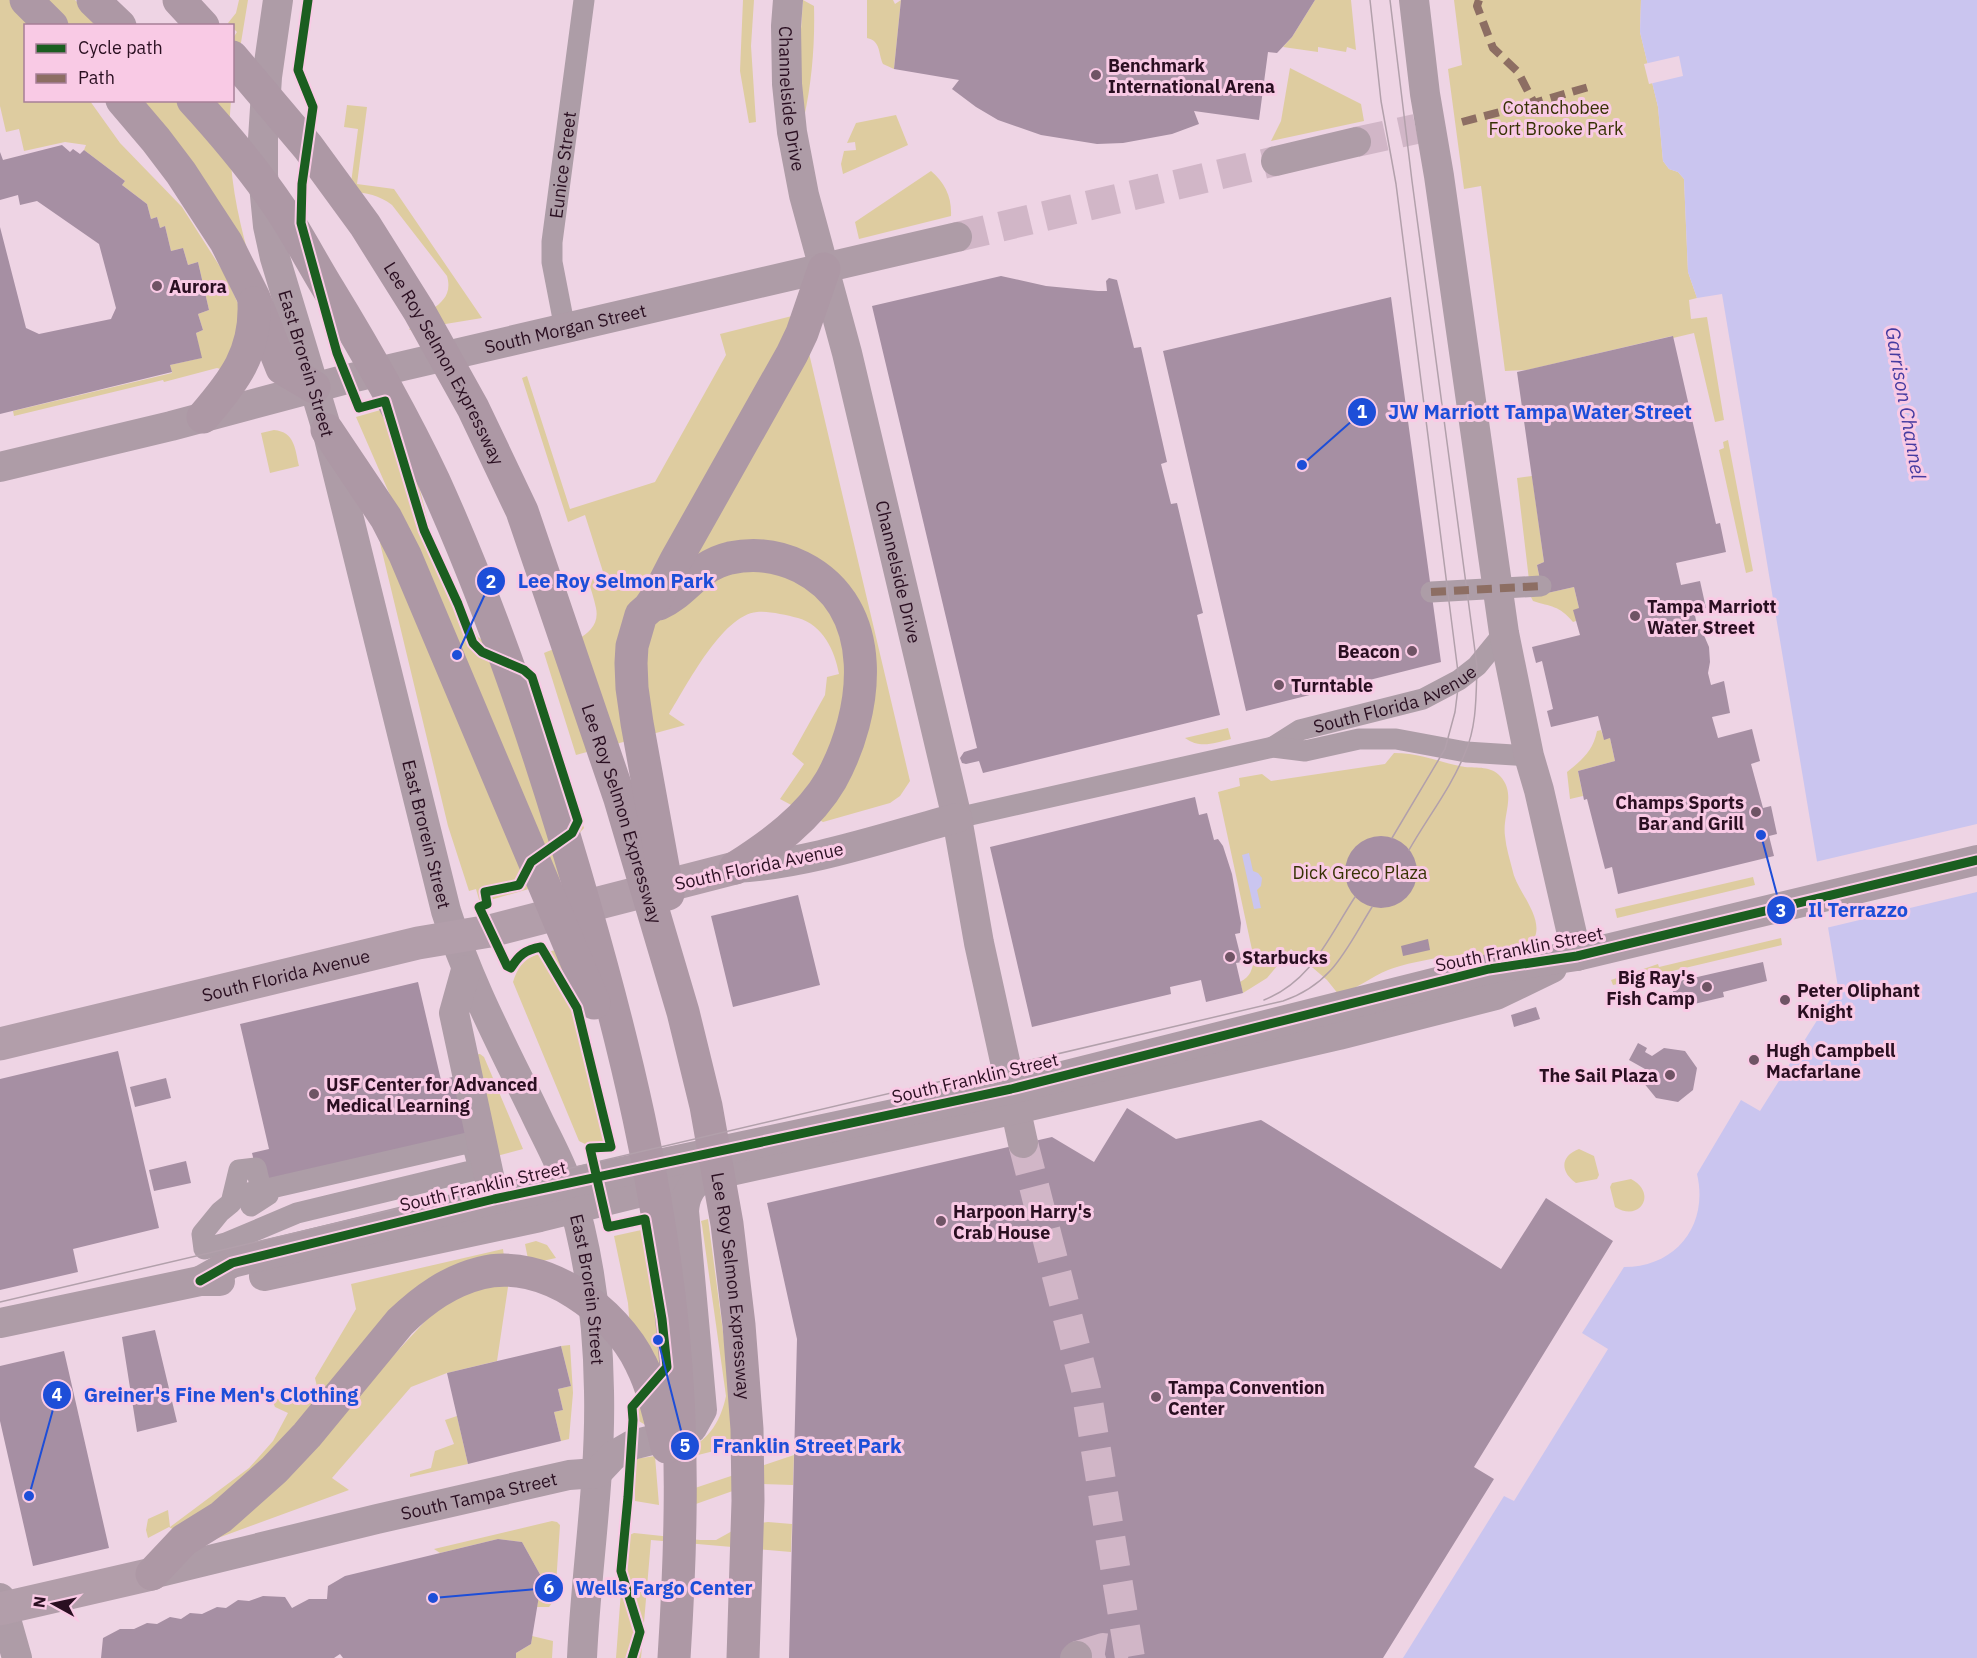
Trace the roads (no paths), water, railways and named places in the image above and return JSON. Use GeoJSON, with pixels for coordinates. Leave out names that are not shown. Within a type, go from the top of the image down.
{"type":"FeatureCollection","features":[{"type":"Feature","properties":{"kind":"highway"},"geometry":{"type":"LineString","coordinates":[[26,0],[50,24]]}},
{"type":"Feature","properties":{"kind":"highway"},"geometry":{"type":"LineString","coordinates":[[93,0],[118,24]]}},
{"type":"Feature","properties":{"kind":"highway"},"geometry":{"type":"LineString","coordinates":[[179,0],[201,24]]}},
{"type":"Feature","properties":{"kind":"highway","name":"Lee Roy Selmon Expressway"},"geometry":{"type":"LineString","coordinates":[[234,59],[308,147],[365,225],[419,311],[473,408],[522,512],[620,799],[683,1012],[717,1163],[740,1325],[747,1429],[748,1502],[743,1658]]}},
{"type":"Feature","properties":{"kind":"highway"},"geometry":{"type":"LineString","coordinates":[[124,102],[156,140],[206,209],[226,242],[254,298],[282,368],[314,387]]}},
{"type":"Feature","properties":{"kind":"highway"},"geometry":{"type":"LineString","coordinates":[[195,102],[247,163],[283,212],[360,341],[433,479],[464,550],[557,808],[633,1087],[652,1180],[672,1321],[681,1447],[674,1658]]}},
{"type":"Feature","properties":{"kind":"highway"},"geometry":{"type":"LineString","coordinates":[[649,608],[792,354],[802,333],[824,269]]}},
{"type":"Feature","properties":{"kind":"highway"},"geometry":{"type":"LineString","coordinates":[[203,417],[235,378],[246,358],[254,327],[254,298]]}},
{"type":"Feature","properties":{"kind":"highway"},"geometry":{"type":"LineString","coordinates":[[327,430],[386,518],[423,596],[569,945],[633,1087]]}},
{"type":"Feature","properties":{"kind":"highway"},"geometry":{"type":"LineString","coordinates":[[683,1012],[668,897],[632,688],[632,646],[641,615],[649,608],[670,599],[706,567],[730,558],[757,555],[783,560],[809,571],[819,578],[840,601],[853,625],[860,656],[859,692],[852,732],[838,765],[818,798],[795,824],[735,868]]}},
{"type":"Feature","properties":{"kind":"highway"},"geometry":{"type":"LineString","coordinates":[[152,1575],[184,1540],[238,1503],[274,1470],[307,1435],[415,1307],[431,1295],[467,1277],[483,1272],[498,1271],[536,1275],[555,1282],[580,1295],[603,1313],[623,1336],[641,1363],[656,1403],[681,1501]]}},
{"type":"Feature","properties":{"kind":"main road","name":"South Florida Avenue"},"geometry":{"type":"LineString","coordinates":[[0,1044],[418,943],[501,929],[735,868]]}},
{"type":"Feature","properties":{"kind":"main road","name":"South Tampa Street"},"geometry":{"type":"LineString","coordinates":[[1,1605],[152,1575]]}},
{"type":"Feature","properties":{"kind":"street","name":"East Brorein Street"},"geometry":{"type":"LineString","coordinates":[[278,0],[267,77],[263,175],[268,226],[275,258],[327,430],[454,938],[466,970],[571,1196],[596,1319],[599,1392],[597,1473],[582,1658]]}},
{"type":"Feature","properties":{"kind":"street","name":"Eunice Street"},"geometry":{"type":"LineString","coordinates":[[565,329],[552,262],[552,242],[584,0]]}},
{"type":"Feature","properties":{"kind":"street","name":"Channelside Drive"},"geometry":{"type":"LineString","coordinates":[[788,0],[786,62],[792,132],[804,195],[847,353],[957,818],[979,943],[1023,1143]]}},
{"type":"Feature","properties":{"kind":"street"},"geometry":{"type":"LineString","coordinates":[[1414,0],[1423,128],[1439,176],[1504,633],[1529,756],[1577,956]]}},
{"type":"Feature","properties":{"kind":"street"},"geometry":{"type":"LineString","coordinates":[[1276,161],[1356,142]]}},
{"type":"Feature","properties":{"kind":"street","name":"South Morgan Street"},"geometry":{"type":"LineString","coordinates":[[0,467],[314,387],[957,237]]}},
{"type":"Feature","properties":{"kind":"street"},"geometry":{"type":"LineString","coordinates":[[1431,592],[1541,586]]}},
{"type":"Feature","properties":{"kind":"street","name":"South Florida Avenue"},"geometry":{"type":"LineString","coordinates":[[735,868],[768,866],[806,858],[957,818],[1273,747],[1300,730],[1424,699],[1459,680],[1478,666],[1504,633]]}},
{"type":"Feature","properties":{"kind":"street","name":"South Florida Avenue"},"geometry":{"type":"LineString","coordinates":[[1273,747],[1305,751],[1359,739],[1396,739],[1466,752],[1529,756]]}},
{"type":"Feature","properties":{"kind":"street","name":"South Franklin Street"},"geometry":{"type":"LineString","coordinates":[[200,1281],[232,1263],[494,1200],[571,1196],[704,1177],[1013,1099],[1396,1007],[1489,969],[1577,956],[1977,860]]}},
{"type":"Feature","properties":{"kind":"street"},"geometry":{"type":"LineString","coordinates":[[466,970],[454,1013],[494,1200]]}},
{"type":"Feature","properties":{"kind":"street","name":"South Franklin Street"},"geometry":{"type":"LineString","coordinates":[[0,1323],[200,1281],[237,1282],[571,1196],[1013,1099]]}},
{"type":"Feature","properties":{"kind":"street"},"geometry":{"type":"LineString","coordinates":[[472,1142],[479,1169],[297,1213],[258,1231],[204,1249],[202,1234],[220,1212],[231,1203],[239,1170],[256,1168],[261,1189],[246,1194],[251,1206],[268,1195],[267,1189],[472,1142]]}},
{"type":"Feature","properties":{"kind":"street"},"geometry":{"type":"LineString","coordinates":[[597,1473],[613,1456],[632,1445],[692,1428],[702,1410],[684,1203],[691,1188],[704,1177]]}},
{"type":"Feature","properties":{"kind":"street","name":"South Tampa Street"},"geometry":{"type":"LineString","coordinates":[[152,1575],[569,1475],[597,1473]]}},
{"type":"Feature","properties":{"kind":"street"},"geometry":{"type":"LineString","coordinates":[[1,1605],[17,1658]]}},
{"type":"Feature","properties":{"kind":"water","name":"Garrison Channel"},"geometry":{"type":"Polygon","coordinates":[[[1641,0],[1977,0],[1977,1658],[1403,1658],[1504,1496],[1514,1501],[1608,1349],[1582,1333],[1624,1267],[1659,1260],[1684,1240],[1693,1226],[1698,1210],[1697,1174],[1741,1100],[1760,1111],[1838,987],[1722,294],[1697,298],[1688,272],[1684,179],[1678,172],[1669,169],[1663,161],[1658,107],[1640,32],[1641,0]]]}},
{"type":"Feature","properties":{"kind":"water"},"geometry":{"type":"Polygon","coordinates":[[[1249,853],[1253,871],[1262,878],[1261,886],[1257,890],[1261,908],[1254,909],[1242,855],[1249,853]]]}},
{"type":"Feature","properties":{"kind":"tunnel"},"geometry":{"type":"LineString","coordinates":[[1356,142],[1416,129]]}},
{"type":"Feature","properties":{"kind":"tunnel"},"geometry":{"type":"LineString","coordinates":[[957,237],[1276,161]]}},
{"type":"Feature","properties":{"kind":"tunnel"},"geometry":{"type":"LineString","coordinates":[[1023,1143],[1086,1389],[1130,1658]]}},
{"type":"Feature","properties":{"kind":"tunnel"},"geometry":{"type":"LineString","coordinates":[[1077,1656],[1103,1648],[1129,1652]]}},
{"type":"Feature","properties":{"kind":"tram line"},"geometry":{"type":"LineString","coordinates":[[1370,0],[1381,101],[1396,184],[1459,680],[1455,712],[1445,749],[1392,838]]}},
{"type":"Feature","properties":{"kind":"tram line"},"geometry":{"type":"LineString","coordinates":[[1390,0],[1477,666],[1475,710],[1469,743],[1453,778],[1409,850]]}},
{"type":"Feature","properties":{"kind":"tram line"},"geometry":{"type":"LineString","coordinates":[[1264,1000],[1281,992],[1307,970],[1327,943],[1355,897]]}},
{"type":"Feature","properties":{"kind":"tram line"},"geometry":{"type":"LineString","coordinates":[[0,1302],[1283,1001],[1300,994],[1326,975],[1346,951],[1372,907]]}},
{"type":"Feature","properties":{"kind":"place","name":"Benchmark International Arena"},"geometry":{"type":"Point","coordinates":[1096,75]}},
{"type":"Feature","properties":{"kind":"place","name":"Aurora"},"geometry":{"type":"Point","coordinates":[157,286]}},
{"type":"Feature","properties":{"kind":"place","name":"JW Marriott Tampa Water Street"},"geometry":{"type":"Point","coordinates":[1302,465]}},
{"type":"Feature","properties":{"kind":"place","name":"Tampa Marriott Water Street"},"geometry":{"type":"Point","coordinates":[1635,616]}},
{"type":"Feature","properties":{"kind":"place","name":"Beacon"},"geometry":{"type":"Point","coordinates":[1412,651]}},
{"type":"Feature","properties":{"kind":"place","name":"Lee Roy Selmon Park"},"geometry":{"type":"Point","coordinates":[457,655]}},
{"type":"Feature","properties":{"kind":"place","name":"Turntable"},"geometry":{"type":"Point","coordinates":[1279,685]}},
{"type":"Feature","properties":{"kind":"place","name":"Champs Sports Bar and Grill"},"geometry":{"type":"Point","coordinates":[1756,812]}},
{"type":"Feature","properties":{"kind":"place","name":"Il Terrazzo"},"geometry":{"type":"Point","coordinates":[1761,835]}},
{"type":"Feature","properties":{"kind":"place","name":"Starbucks"},"geometry":{"type":"Point","coordinates":[1230,957]}},
{"type":"Feature","properties":{"kind":"place","name":"Big Ray's Fish Camp"},"geometry":{"type":"Point","coordinates":[1707,987]}},
{"type":"Feature","properties":{"kind":"place","name":"Peter Oliphant Knight"},"geometry":{"type":"Point","coordinates":[1785,1000]}},
{"type":"Feature","properties":{"kind":"place","name":"Hugh Campbell Macfarlane"},"geometry":{"type":"Point","coordinates":[1754,1060]}},
{"type":"Feature","properties":{"kind":"place","name":"The Sail Plaza"},"geometry":{"type":"Point","coordinates":[1670,1075]}},
{"type":"Feature","properties":{"kind":"place","name":"USF Center for Advanced Medical Learning"},"geometry":{"type":"Point","coordinates":[314,1094]}},
{"type":"Feature","properties":{"kind":"place","name":"Harpoon Harry's Crab House"},"geometry":{"type":"Point","coordinates":[941,1221]}},
{"type":"Feature","properties":{"kind":"place","name":"Franklin Street Park"},"geometry":{"type":"Point","coordinates":[658,1340]}},
{"type":"Feature","properties":{"kind":"place","name":"Tampa Convention Center"},"geometry":{"type":"Point","coordinates":[1156,1397]}},
{"type":"Feature","properties":{"kind":"place","name":"Greiner's Fine Men's Clothing"},"geometry":{"type":"Point","coordinates":[29,1496]}},
{"type":"Feature","properties":{"kind":"place","name":"Wells Fargo Center"},"geometry":{"type":"Point","coordinates":[433,1598]}},
{"type":"Feature","properties":{"kind":"park label","name":"Cotanchobee Fort Brooke Park"},"geometry":{"type":"Point","coordinates":[1556,117]}},
{"type":"Feature","properties":{"kind":"park label","name":"Dick Greco Plaza"},"geometry":{"type":"Point","coordinates":[1360,872]}}]}
